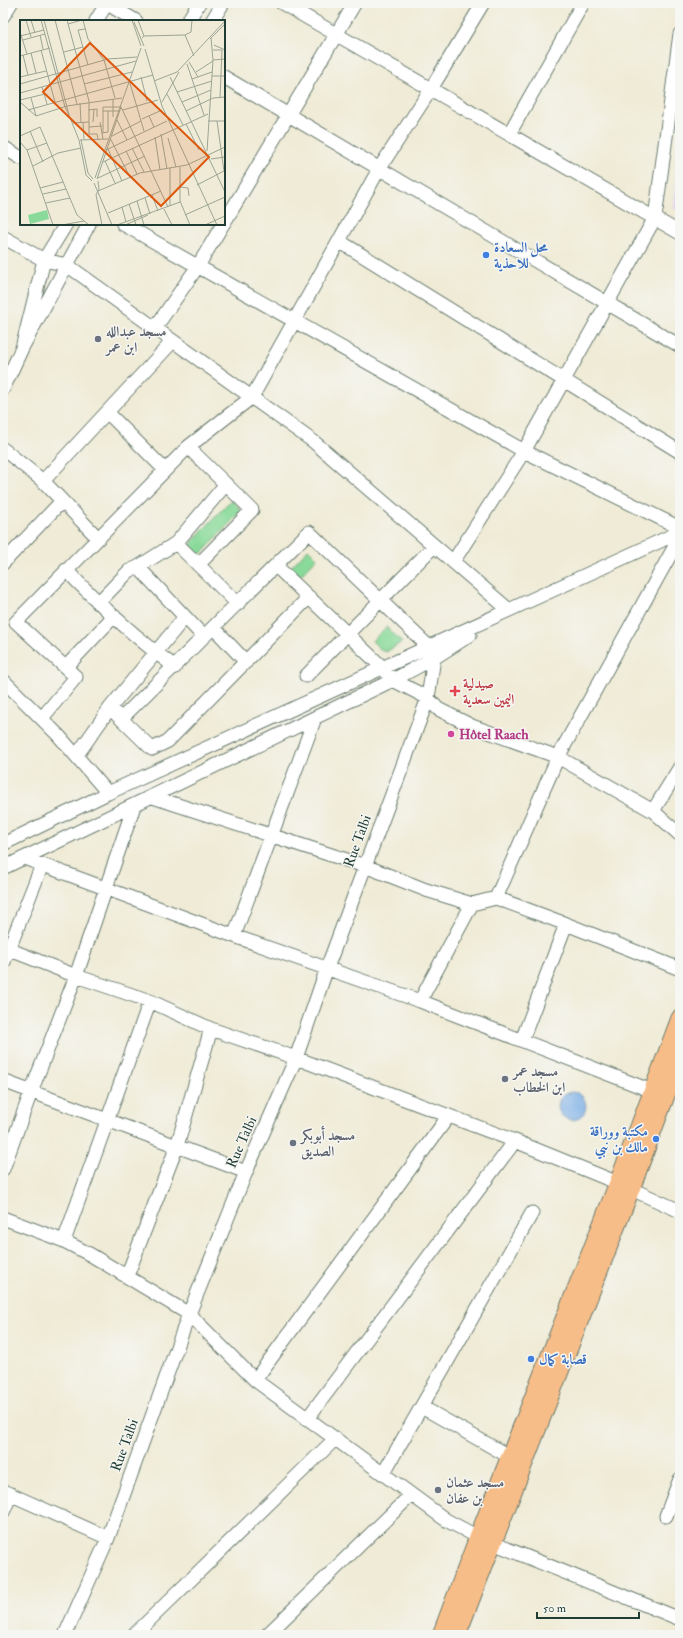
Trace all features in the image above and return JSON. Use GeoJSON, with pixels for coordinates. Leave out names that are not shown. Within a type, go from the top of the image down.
{"type":"FeatureCollection","features":[{"type":"Feature","properties":{"kind":"main road"},"geometry":{"type":"LineString","coordinates":[[441,1635],[485,1540],[624,1186],[652,1091],[680,1018]]}},
{"type":"Feature","properties":{"kind":"main road"},"geometry":{"type":"LineString","coordinates":[[457,1635],[510,1456],[624,1186],[680,1058]]}},
{"type":"Feature","properties":{"kind":"street"},"geometry":{"type":"LineString","coordinates":[[3,16],[11,3]]}},
{"type":"Feature","properties":{"kind":"street"},"geometry":{"type":"LineString","coordinates":[[97,20],[106,3],[134,20]]}},
{"type":"Feature","properties":{"kind":"street"},"geometry":{"type":"LineString","coordinates":[[189,20],[199,3]]}},
{"type":"Feature","properties":{"kind":"street"},"geometry":{"type":"LineString","coordinates":[[213,20],[223,3]]}},
{"type":"Feature","properties":{"kind":"street"},"geometry":{"type":"LineString","coordinates":[[282,3],[680,233]]}},
{"type":"Feature","properties":{"kind":"street"},"geometry":{"type":"LineString","coordinates":[[225,221],[355,3]]}},
{"type":"Feature","properties":{"kind":"street"},"geometry":{"type":"LineString","coordinates":[[42,718],[76,677],[16,622],[188,447],[252,397],[379,169],[431,89],[483,3]]}},
{"type":"Feature","properties":{"kind":"street"},"geometry":{"type":"LineString","coordinates":[[509,134],[583,3]]}},
{"type":"Feature","properties":{"kind":"street"},"geometry":{"type":"LineString","coordinates":[[453,562],[524,452],[655,218],[680,34]]}},
{"type":"Feature","properties":{"kind":"street"},"geometry":{"type":"LineString","coordinates":[[225,78],[606,304],[680,346]]}},
{"type":"Feature","properties":{"kind":"street"},"geometry":{"type":"LineString","coordinates":[[3,147],[20,153]]}},
{"type":"Feature","properties":{"kind":"street"},"geometry":{"type":"LineString","coordinates":[[22,348],[44,260],[65,225]]}},
{"type":"Feature","properties":{"kind":"street"},"geometry":{"type":"LineString","coordinates":[[3,389],[22,348],[89,225]]}},
{"type":"Feature","properties":{"kind":"street"},"geometry":{"type":"LineString","coordinates":[[125,225],[524,452],[680,528]]}},
{"type":"Feature","properties":{"kind":"street"},"geometry":{"type":"LineString","coordinates":[[155,328],[198,266],[223,225]]}},
{"type":"Feature","properties":{"kind":"street"},"geometry":{"type":"LineString","coordinates":[[3,237],[44,260],[67,265],[314,442],[509,610]]}},
{"type":"Feature","properties":{"kind":"street"},"geometry":{"type":"LineString","coordinates":[[339,241],[680,452]]}},
{"type":"Feature","properties":{"kind":"street"},"geometry":{"type":"LineString","coordinates":[[43,481],[173,341]]}},
{"type":"Feature","properties":{"kind":"street"},"geometry":{"type":"LineString","coordinates":[[107,412],[165,470]]}},
{"type":"Feature","properties":{"kind":"street"},"geometry":{"type":"LineString","coordinates":[[188,447],[252,510],[198,565]]}},
{"type":"Feature","properties":{"kind":"street"},"geometry":{"type":"LineString","coordinates":[[3,449],[43,481],[98,538]]}},
{"type":"Feature","properties":{"kind":"street"},"geometry":{"type":"LineString","coordinates":[[98,603],[129,571],[176,543],[226,484]]}},
{"type":"Feature","properties":{"kind":"street"},"geometry":{"type":"LineString","coordinates":[[3,563],[62,501]]}},
{"type":"Feature","properties":{"kind":"street"},"geometry":{"type":"LineString","coordinates":[[121,719],[309,532],[380,600],[432,653]]}},
{"type":"Feature","properties":{"kind":"street"},"geometry":{"type":"LineString","coordinates":[[3,868],[393,680],[432,653],[509,610],[680,532]]}},
{"type":"Feature","properties":{"kind":"street"},"geometry":{"type":"LineString","coordinates":[[496,898],[558,757],[680,537]]}},
{"type":"Feature","properties":{"kind":"street"},"geometry":{"type":"LineString","coordinates":[[176,543],[238,604]]}},
{"type":"Feature","properties":{"kind":"street"},"geometry":{"type":"LineString","coordinates":[[306,676],[434,546]]}},
{"type":"Feature","properties":{"kind":"street"},"geometry":{"type":"LineString","coordinates":[[276,566],[383,668],[393,680],[428,698],[438,709],[472,726],[558,757],[653,811],[680,835]]}},
{"type":"Feature","properties":{"kind":"street"},"geometry":{"type":"LineString","coordinates":[[138,567],[204,637]]}},
{"type":"Feature","properties":{"kind":"street"},"geometry":{"type":"LineString","coordinates":[[66,570],[98,603],[155,652],[175,666]]}},
{"type":"Feature","properties":{"kind":"street"},"geometry":{"type":"LineString","coordinates":[[110,708],[152,749],[168,741],[309,597]]}},
{"type":"Feature","properties":{"kind":"street"},"geometry":{"type":"LineString","coordinates":[[66,667],[114,616]]}},
{"type":"Feature","properties":{"kind":"street"},"geometry":{"type":"LineString","coordinates":[[76,755],[110,708],[185,617]]}},
{"type":"Feature","properties":{"kind":"street"},"geometry":{"type":"LineString","coordinates":[[214,628],[246,662]]}},
{"type":"Feature","properties":{"kind":"street"},"geometry":{"type":"LineString","coordinates":[[3,844],[108,793],[383,668],[432,653]]}},
{"type":"Feature","properties":{"kind":"street","name":"Rue Talbi"},"geometry":{"type":"LineString","coordinates":[[65,1635],[108,1538],[189,1314],[246,1172],[296,1058],[327,968],[428,698],[432,653]]}},
{"type":"Feature","properties":{"kind":"street"},"geometry":{"type":"LineString","coordinates":[[3,680],[42,718],[108,793]]}},
{"type":"Feature","properties":{"kind":"street"},"geometry":{"type":"LineString","coordinates":[[234,936],[315,718]]}},
{"type":"Feature","properties":{"kind":"street"},"geometry":{"type":"LineString","coordinates":[[653,811],[680,767]]}},
{"type":"Feature","properties":{"kind":"street"},"geometry":{"type":"LineString","coordinates":[[153,797],[365,866],[426,890],[472,904],[496,898],[680,969]]}},
{"type":"Feature","properties":{"kind":"street"},"geometry":{"type":"LineString","coordinates":[[3,1169],[30,1092],[76,976],[107,889],[134,806]]}},
{"type":"Feature","properties":{"kind":"street"},"geometry":{"type":"LineString","coordinates":[[24,858],[234,936],[420,1001],[652,1091]]}},
{"type":"Feature","properties":{"kind":"street"},"geometry":{"type":"LineString","coordinates":[[3,964],[6,948],[42,865]]}},
{"type":"Feature","properties":{"kind":"street"},"geometry":{"type":"LineString","coordinates":[[420,1001],[472,904]]}},
{"type":"Feature","properties":{"kind":"street"},"geometry":{"type":"LineString","coordinates":[[522,1040],[566,924]]}},
{"type":"Feature","properties":{"kind":"street"},"geometry":{"type":"LineString","coordinates":[[6,948],[76,976],[150,1001],[211,1029],[296,1058],[448,1117],[515,1141],[680,1211]]}},
{"type":"Feature","properties":{"kind":"street"},"geometry":{"type":"LineString","coordinates":[[64,1241],[150,1001]]}},
{"type":"Feature","properties":{"kind":"street"},"geometry":{"type":"LineString","coordinates":[[127,1276],[177,1146],[211,1029]]}},
{"type":"Feature","properties":{"kind":"street"},"geometry":{"type":"LineString","coordinates":[[3,1081],[246,1172]]}},
{"type":"Feature","properties":{"kind":"street"},"geometry":{"type":"LineString","coordinates":[[255,1380],[448,1117]]}},
{"type":"Feature","properties":{"kind":"street"},"geometry":{"type":"LineString","coordinates":[[307,1419],[515,1141]]}},
{"type":"Feature","properties":{"kind":"street"},"geometry":{"type":"LineString","coordinates":[[383,1474],[532,1213]]}},
{"type":"Feature","properties":{"kind":"street"},"geometry":{"type":"LineString","coordinates":[[3,1218],[64,1241],[127,1276],[189,1314],[255,1380],[446,1520],[485,1540],[680,1619]]}},
{"type":"Feature","properties":{"kind":"street"},"geometry":{"type":"LineString","coordinates":[[422,1407],[510,1456]]}},
{"type":"Feature","properties":{"kind":"street"},"geometry":{"type":"LineString","coordinates":[[134,1635],[335,1439]]}},
{"type":"Feature","properties":{"kind":"street"},"geometry":{"type":"LineString","coordinates":[[666,1516],[680,1479]]}},
{"type":"Feature","properties":{"kind":"street"},"geometry":{"type":"LineString","coordinates":[[3,1512],[7,1493],[108,1538]]}},
{"type":"Feature","properties":{"kind":"street"},"geometry":{"type":"LineString","coordinates":[[267,1635],[411,1495]]}},
{"type":"Feature","properties":{"kind":"shaded area"},"geometry":{"type":"Polygon","coordinates":[[[680,135],[680,214],[674,208],[680,135]]]}},
{"type":"Feature","properties":{"kind":"green space"},"geometry":{"type":"Polygon","coordinates":[[[233,501],[241,510],[203,552],[199,554],[191,546],[192,542],[229,502],[233,501]]]}},
{"type":"Feature","properties":{"kind":"green space"},"geometry":{"type":"Polygon","coordinates":[[[308,549],[317,558],[299,576],[293,572],[291,567],[308,549]]]}},
{"type":"Feature","properties":{"kind":"green space"},"geometry":{"type":"Polygon","coordinates":[[[386,627],[402,642],[386,652],[381,650],[372,641],[386,627]]]}},
{"type":"Feature","properties":{"kind":"water"},"geometry":{"type":"Polygon","coordinates":[[[572,1092],[582,1096],[586,1106],[582,1116],[572,1120],[562,1116],[558,1106],[562,1096],[572,1092]]]}},
{"type":"Feature","properties":{"kind":"place","name":"محل السعادة للاحذية"},"geometry":{"type":"Point","coordinates":[486,255]}},
{"type":"Feature","properties":{"kind":"place","name":"مسجد عبدالله ابن عمر"},"geometry":{"type":"Point","coordinates":[98,339]}},
{"type":"Feature","properties":{"kind":"place","name":"صيدلية اليمين سعدية"},"geometry":{"type":"Point","coordinates":[455,691]}},
{"type":"Feature","properties":{"kind":"place","name":"Hôtel Raach"},"geometry":{"type":"Point","coordinates":[451,734]}},
{"type":"Feature","properties":{"kind":"place","name":"مسجد عمر ابن الخطاب"},"geometry":{"type":"Point","coordinates":[505,1079]}},
{"type":"Feature","properties":{"kind":"place","name":"مكتبة ووراقة مالك بن نبي"},"geometry":{"type":"Point","coordinates":[656,1139]}},
{"type":"Feature","properties":{"kind":"place","name":"مسجد أبوبكر الصديق"},"geometry":{"type":"Point","coordinates":[293,1143]}},
{"type":"Feature","properties":{"kind":"place","name":"قصابة كمال"},"geometry":{"type":"Point","coordinates":[531,1359]}},
{"type":"Feature","properties":{"kind":"place","name":"مسجد عثمان بن عفان"},"geometry":{"type":"Point","coordinates":[438,1490]}}]}
